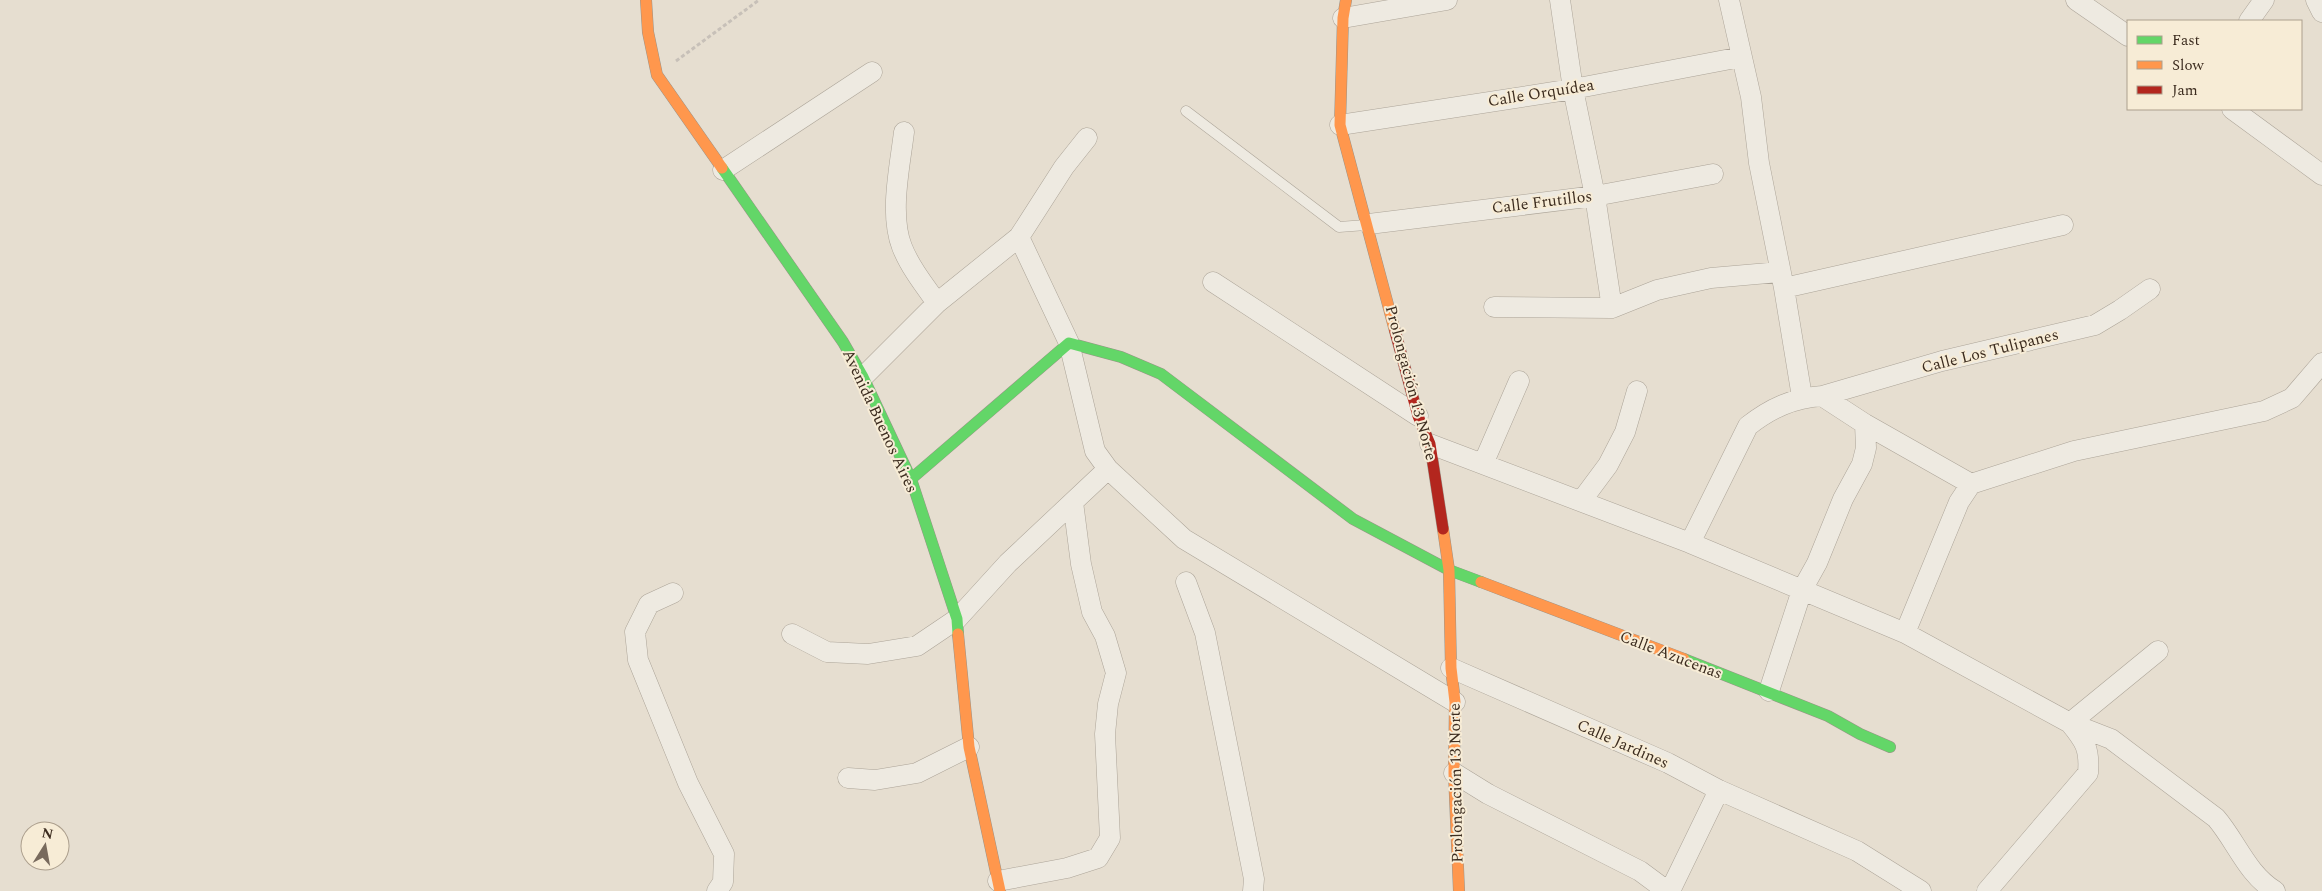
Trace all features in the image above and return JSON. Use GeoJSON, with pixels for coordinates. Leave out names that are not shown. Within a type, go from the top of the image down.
{"type":"FeatureCollection","features":[{"type":"Feature","properties":{"kind":"street","name":"Avenida Buenos Aires"},"geometry":{"type":"LineString","coordinates":[[646,0],[648,32],[657,75],[843,342],[911,479],[957,619],[969,747],[999,886]]}},
{"type":"Feature","properties":{"kind":"street"},"geometry":{"type":"LineString","coordinates":[[1344,9],[1447,0]]}},
{"type":"Feature","properties":{"kind":"street"},"geometry":{"type":"LineString","coordinates":[[1560,0],[1573,89],[1595,196],[1612,308]]}},
{"type":"Feature","properties":{"kind":"street"},"geometry":{"type":"LineString","coordinates":[[1690,543],[1748,426],[1764,414],[1802,397],[1759,163],[1751,97],[1729,0]]}},
{"type":"Feature","properties":{"kind":"street"},"geometry":{"type":"LineString","coordinates":[[2076,0],[2127,35]]}},
{"type":"Feature","properties":{"kind":"street"},"geometry":{"type":"LineString","coordinates":[[2250,20],[2264,0]]}},
{"type":"Feature","properties":{"kind":"street"},"geometry":{"type":"LineString","coordinates":[[2316,0],[2322,12]]}},
{"type":"Feature","properties":{"kind":"street","name":"Prolongación 13 Norte"},"geometry":{"type":"LineString","coordinates":[[1344,9],[1340,125],[1369,224],[1418,416],[1430,444],[1449,570],[1451,668],[1455,702],[1454,774],[1459,891]]}},
{"type":"Feature","properties":{"kind":"street","name":"Calle Orquídea"},"geometry":{"type":"LineString","coordinates":[[1340,125],[1573,89],[1741,57]]}},
{"type":"Feature","properties":{"kind":"street"},"geometry":{"type":"LineString","coordinates":[[723,170],[872,72]]}},
{"type":"Feature","properties":{"kind":"street"},"geometry":{"type":"LineString","coordinates":[[2233,110],[2322,175]]}},
{"type":"Feature","properties":{"kind":"street"},"geometry":{"type":"LineString","coordinates":[[904,132],[895,202],[901,246],[915,271],[937,303]]}},
{"type":"Feature","properties":{"kind":"street"},"geometry":{"type":"LineString","coordinates":[[862,377],[937,303],[1019,237],[1064,167],[1087,138]]}},
{"type":"Feature","properties":{"kind":"street","name":"Calle Frutillos"},"geometry":{"type":"LineString","coordinates":[[1369,224],[1595,196],[1713,174]]}},
{"type":"Feature","properties":{"kind":"street"},"geometry":{"type":"LineString","coordinates":[[1494,307],[1612,308],[1657,290],[1711,278],[1782,280],[2063,225]]}},
{"type":"Feature","properties":{"kind":"street"},"geometry":{"type":"LineString","coordinates":[[1019,237],[1069,343],[1095,451],[1108,470],[1184,539],[1455,702]]}},
{"type":"Feature","properties":{"kind":"street"},"geometry":{"type":"LineString","coordinates":[[1213,282],[1418,416]]}},
{"type":"Feature","properties":{"kind":"street","name":"Calle Los Tulipanes"},"geometry":{"type":"LineString","coordinates":[[1802,397],[1822,396],[1942,361],[2095,325],[2150,289]]}},
{"type":"Feature","properties":{"kind":"street"},"geometry":{"type":"LineString","coordinates":[[911,479],[1069,343]]}},
{"type":"Feature","properties":{"kind":"street","name":"Calle Azucenas"},"geometry":{"type":"LineString","coordinates":[[1069,343],[1121,357],[1161,374],[1353,519],[1449,570],[1769,691],[1828,716],[1890,747]]}},
{"type":"Feature","properties":{"kind":"street"},"geometry":{"type":"LineString","coordinates":[[1906,633],[1959,502],[1971,484],[2074,451],[2264,411],[2292,398],[2322,363]]}},
{"type":"Feature","properties":{"kind":"street"},"geometry":{"type":"LineString","coordinates":[[1484,464],[1519,381]]}},
{"type":"Feature","properties":{"kind":"street"},"geometry":{"type":"LineString","coordinates":[[1582,500],[1608,466],[1625,432],[1636,391]]}},
{"type":"Feature","properties":{"kind":"street"},"geometry":{"type":"LineString","coordinates":[[1822,396],[1865,424],[1971,484]]}},
{"type":"Feature","properties":{"kind":"street"},"geometry":{"type":"LineString","coordinates":[[1769,691],[1802,590],[1817,563],[1843,499],[1862,464],[1866,448],[1865,424]]}},
{"type":"Feature","properties":{"kind":"street"},"geometry":{"type":"LineString","coordinates":[[1430,444],[1582,500],[1906,633],[2070,723],[2111,740],[2216,818],[2229,833],[2244,862],[2275,891]]}},
{"type":"Feature","properties":{"kind":"street"},"geometry":{"type":"LineString","coordinates":[[792,634],[827,652],[868,654],[917,646],[957,619],[1008,563],[1108,470]]}},
{"type":"Feature","properties":{"kind":"street"},"geometry":{"type":"LineString","coordinates":[[999,886],[1098,858],[1110,838],[1105,734],[1108,704],[1116,673],[1105,636],[1092,612],[1081,564],[1073,502]]}},
{"type":"Feature","properties":{"kind":"street"},"geometry":{"type":"LineString","coordinates":[[1186,582],[1205,633],[1254,879],[1253,891]]}},
{"type":"Feature","properties":{"kind":"street"},"geometry":{"type":"LineString","coordinates":[[674,593],[649,604],[635,632],[638,660],[688,783],[724,854],[723,882],[717,891]]}},
{"type":"Feature","properties":{"kind":"street"},"geometry":{"type":"LineString","coordinates":[[2070,723],[2158,651]]}},
{"type":"Feature","properties":{"kind":"street","name":"Calle Jardines"},"geometry":{"type":"LineString","coordinates":[[1451,668],[1668,763],[1719,790],[1858,851],[1921,891]]}},
{"type":"Feature","properties":{"kind":"street"},"geometry":{"type":"LineString","coordinates":[[1988,891],[2088,773],[2090,757],[2084,741],[2070,723]]}},
{"type":"Feature","properties":{"kind":"street"},"geometry":{"type":"LineString","coordinates":[[848,778],[874,780],[917,773],[969,747]]}},
{"type":"Feature","properties":{"kind":"street"},"geometry":{"type":"LineString","coordinates":[[1454,774],[1488,794],[1640,871],[1668,891],[1719,790]]}},
{"type":"Feature","properties":{"kind":"lane"},"geometry":{"type":"LineString","coordinates":[[1186,111],[1339,227],[1369,224]]}},
{"type":"Feature","properties":{"kind":"path"},"geometry":{"type":"LineString","coordinates":[[657,75],[759,0]]}},
{"type":"Feature","properties":{"kind":"traffic: fast"},"geometry":{"type":"LineString","coordinates":[[722,168],[843,342],[863,377],[911,479],[957,619],[958,634]]}},
{"type":"Feature","properties":{"kind":"traffic: fast"},"geometry":{"type":"LineString","coordinates":[[911,479],[1069,343],[1121,357],[1161,374],[1353,519],[1449,570],[1481,582]]}},
{"type":"Feature","properties":{"kind":"traffic: fast"},"geometry":{"type":"LineString","coordinates":[[1684,659],[1828,716],[1860,734],[1890,747]]}},
{"type":"Feature","properties":{"kind":"traffic: slow"},"geometry":{"type":"LineString","coordinates":[[646,0],[648,32],[657,75],[722,168]]}},
{"type":"Feature","properties":{"kind":"traffic: slow"},"geometry":{"type":"LineString","coordinates":[[1346,0],[1343,18],[1340,125],[1395,331]]}},
{"type":"Feature","properties":{"kind":"traffic: slow"},"geometry":{"type":"LineString","coordinates":[[1443,529],[1449,570],[1451,668],[1455,702],[1454,773],[1459,891]]}},
{"type":"Feature","properties":{"kind":"traffic: slow"},"geometry":{"type":"LineString","coordinates":[[1481,582],[1684,659]]}},
{"type":"Feature","properties":{"kind":"traffic: slow"},"geometry":{"type":"LineString","coordinates":[[958,634],[969,747],[1000,891]]}},
{"type":"Feature","properties":{"kind":"traffic: jam"},"geometry":{"type":"LineString","coordinates":[[1395,331],[1418,416],[1430,444],[1443,529]]}}]}
